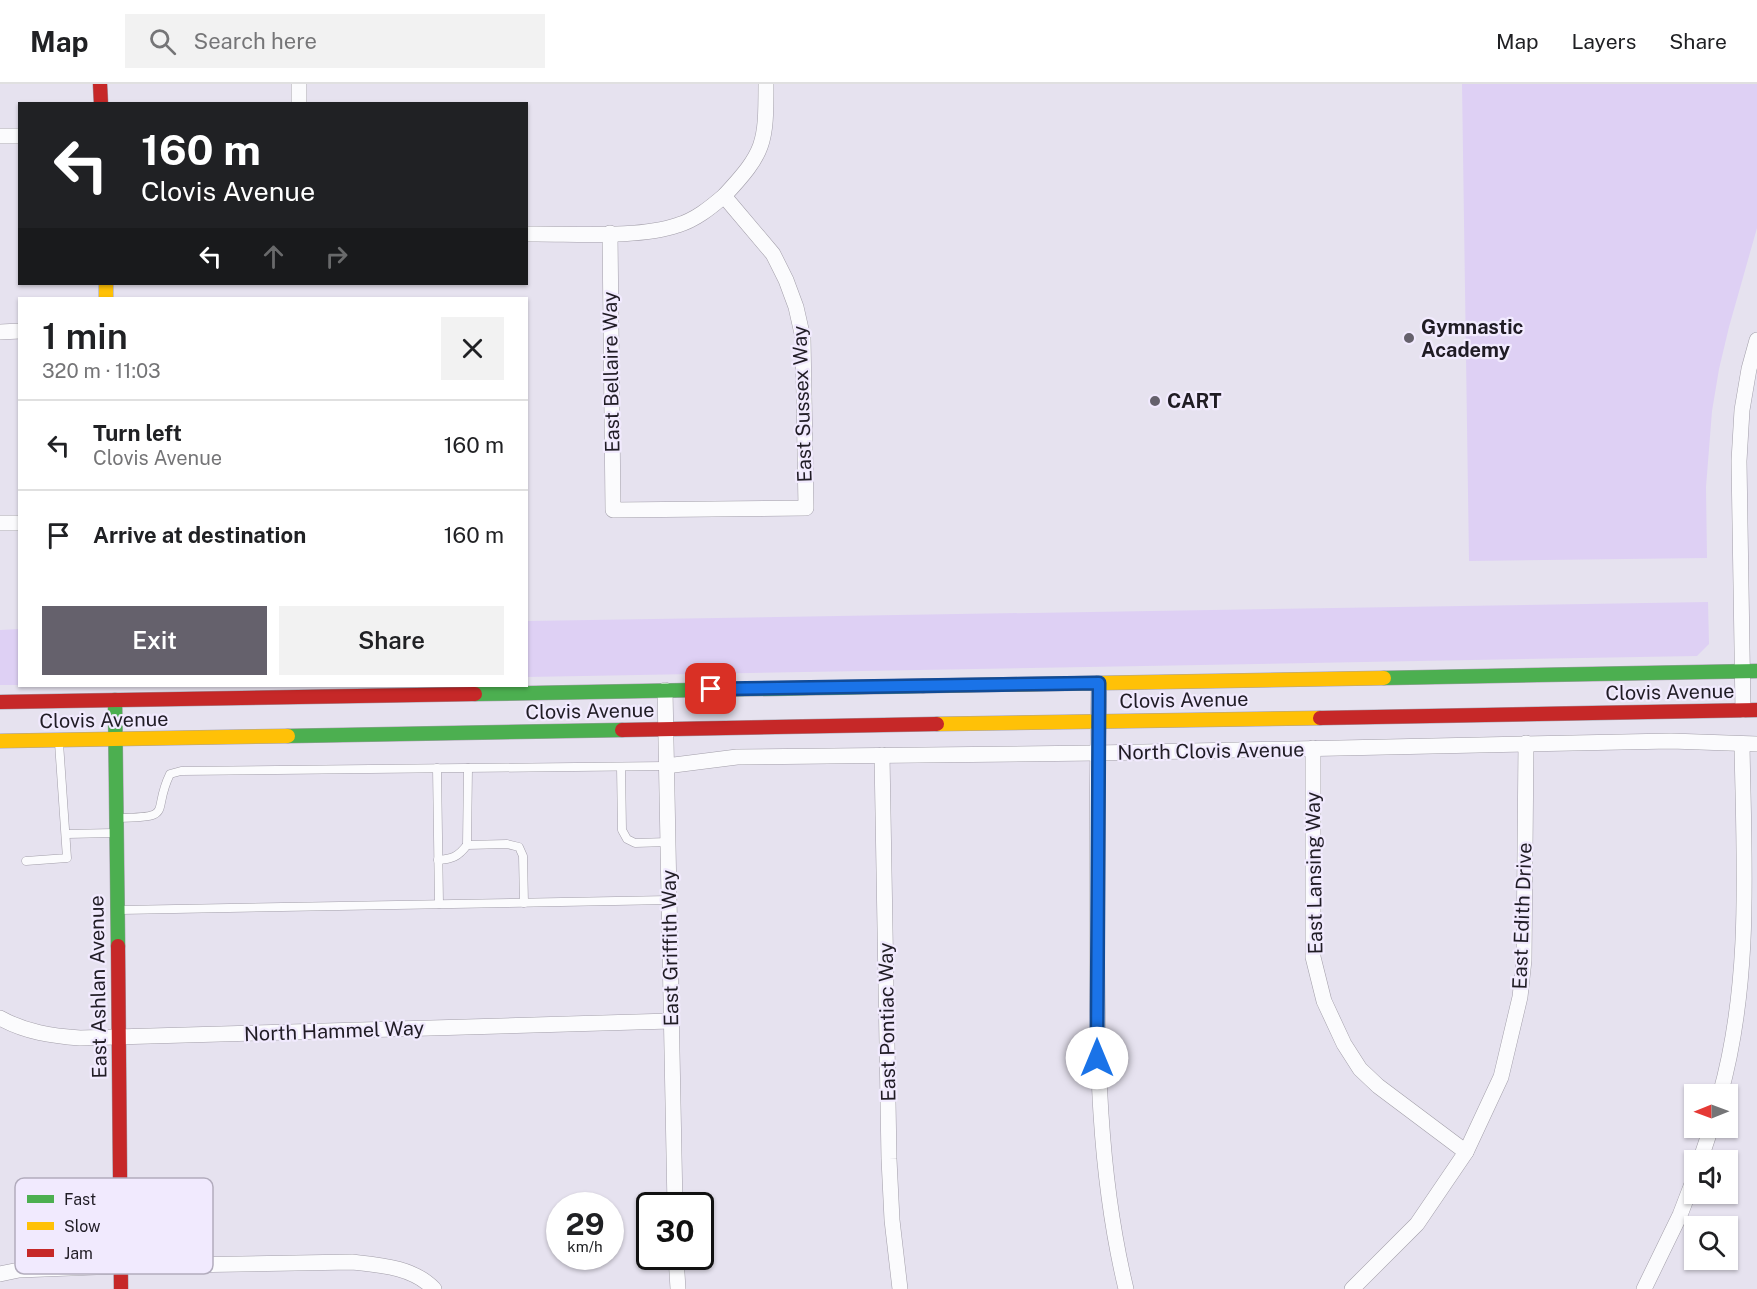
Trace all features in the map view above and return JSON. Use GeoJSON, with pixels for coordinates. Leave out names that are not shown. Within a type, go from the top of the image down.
{"type":"FeatureCollection","features":[{"type":"Feature","properties":{"kind":"main road"},"geometry":{"type":"LineString","coordinates":[[100,84],[101,102]]}},
{"type":"Feature","properties":{"kind":"main road","name":"Clovis Avenue"},"geometry":{"type":"LineString","coordinates":[[0,702],[1750,671]]}},
{"type":"Feature","properties":{"kind":"main road","name":"East Ashlan Avenue"},"geometry":{"type":"LineString","coordinates":[[114,687],[120,1178]]}},
{"type":"Feature","properties":{"kind":"main road","name":"Clovis Avenue"},"geometry":{"type":"LineString","coordinates":[[0,741],[1750,710]]}},
{"type":"Feature","properties":{"kind":"main road","name":"East Ashlan Avenue"},"geometry":{"type":"LineString","coordinates":[[121,1289],[122,1274]]}},
{"type":"Feature","properties":{"kind":"street"},"geometry":{"type":"LineString","coordinates":[[299,84],[300,102]]}},
{"type":"Feature","properties":{"kind":"street"},"geometry":{"type":"LineString","coordinates":[[528,234],[658,231],[680,225],[703,213],[724,196],[759,154],[765,128],[766,84]]}},
{"type":"Feature","properties":{"kind":"street"},"geometry":{"type":"LineString","coordinates":[[0,136],[18,136]]}},
{"type":"Feature","properties":{"kind":"street","name":"East Sussex Way"},"geometry":{"type":"LineString","coordinates":[[613,510],[806,508],[803,338],[796,307],[773,254],[724,196]]}},
{"type":"Feature","properties":{"kind":"street","name":"East Bellaire Way"},"geometry":{"type":"LineString","coordinates":[[609,233],[613,510]]}},
{"type":"Feature","properties":{"kind":"street"},"geometry":{"type":"LineString","coordinates":[[0,332],[18,331]]}},
{"type":"Feature","properties":{"kind":"street"},"geometry":{"type":"LineString","coordinates":[[1750,710],[1739,461],[1742,410],[1757,340]]}},
{"type":"Feature","properties":{"kind":"street"},"geometry":{"type":"LineString","coordinates":[[0,523],[18,523]]}},
{"type":"Feature","properties":{"kind":"street"},"geometry":{"type":"LineString","coordinates":[[1099,683],[1097,1058],[1100,1121],[1110,1218],[1126,1289]]}},
{"type":"Feature","properties":{"kind":"street","name":"East Griffith Way"},"geometry":{"type":"LineString","coordinates":[[665,690],[675,1192]]}},
{"type":"Feature","properties":{"kind":"street","name":"North Clovis Avenue"},"geometry":{"type":"LineString","coordinates":[[666,766],[737,757],[1097,753],[1671,741],[1749,745]]}},
{"type":"Feature","properties":{"kind":"street","name":"East Edith Drive"},"geometry":{"type":"LineString","coordinates":[[1352,1289],[1417,1224],[1466,1152],[1501,1077],[1520,997],[1524,960],[1526,743]]}},
{"type":"Feature","properties":{"kind":"street"},"geometry":{"type":"LineString","coordinates":[[1723,1084],[1739,1002],[1749,745]]}},
{"type":"Feature","properties":{"kind":"street","name":"East Lansing Way"},"geometry":{"type":"LineString","coordinates":[[1313,748],[1313,957],[1324,1001],[1344,1044],[1360,1069],[1377,1086],[1466,1152]]}},
{"type":"Feature","properties":{"kind":"street","name":"East Pontiac Way"},"geometry":{"type":"LineString","coordinates":[[882,755],[889,1159],[892,1220],[900,1289]]}},
{"type":"Feature","properties":{"kind":"street","name":"North Hammel Way"},"geometry":{"type":"LineString","coordinates":[[0,1018],[15,1027],[51,1035],[80,1038],[671,1021]]}},
{"type":"Feature","properties":{"kind":"street"},"geometry":{"type":"LineString","coordinates":[[1644,1289],[1684,1204]]}},
{"type":"Feature","properties":{"kind":"street"},"geometry":{"type":"LineString","coordinates":[[213,1264],[352,1262],[381,1265],[406,1271],[427,1282],[434,1289]]}},
{"type":"Feature","properties":{"kind":"street"},"geometry":{"type":"LineString","coordinates":[[677,1270],[678,1289]]}},
{"type":"Feature","properties":{"kind":"street"},"geometry":{"type":"LineString","coordinates":[[0,1274],[15,1271]]}},
{"type":"Feature","properties":{"kind":"lane"},"geometry":{"type":"LineString","coordinates":[[26,861],[67,858],[67,834],[58,740]]}},
{"type":"Feature","properties":{"kind":"lane"},"geometry":{"type":"LineString","coordinates":[[116,818],[149,818],[157,814],[162,806],[165,784],[170,774],[181,771],[666,766]]}},
{"type":"Feature","properties":{"kind":"lane"},"geometry":{"type":"LineString","coordinates":[[621,767],[622,830],[627,839],[635,843],[668,843]]}},
{"type":"Feature","properties":{"kind":"lane"},"geometry":{"type":"LineString","coordinates":[[437,768],[439,904]]}},
{"type":"Feature","properties":{"kind":"lane"},"geometry":{"type":"LineString","coordinates":[[438,860],[459,856],[467,845],[468,768]]}},
{"type":"Feature","properties":{"kind":"lane"},"geometry":{"type":"LineString","coordinates":[[67,834],[116,833]]}},
{"type":"Feature","properties":{"kind":"lane"},"geometry":{"type":"LineString","coordinates":[[467,845],[507,844],[519,847],[523,856],[524,903]]}},
{"type":"Feature","properties":{"kind":"lane"},"geometry":{"type":"LineString","coordinates":[[117,910],[669,900]]}},
{"type":"Feature","properties":{"kind":"shaded area"},"geometry":{"type":"Polygon","coordinates":[[[1462,84],[1757,84],[1757,228],[1729,327],[1712,411],[1706,487],[1707,558],[1469,561],[1462,84]]]}},
{"type":"Feature","properties":{"kind":"shaded area"},"geometry":{"type":"Polygon","coordinates":[[[1708,602],[1709,644],[1697,656],[528,677],[528,621],[1708,602]]]}},
{"type":"Feature","properties":{"kind":"shaded area"},"geometry":{"type":"Polygon","coordinates":[[[18,629],[18,685],[0,685],[0,630],[18,629]]]}},
{"type":"Feature","properties":{"kind":"traffic: fast"},"geometry":{"type":"LineString","coordinates":[[1384,678],[1757,671]]}},
{"type":"Feature","properties":{"kind":"traffic: fast"},"geometry":{"type":"LineString","coordinates":[[475,694],[923,686]]}},
{"type":"Feature","properties":{"kind":"traffic: fast"},"geometry":{"type":"LineString","coordinates":[[115,700],[118,946]]}},
{"type":"Feature","properties":{"kind":"traffic: fast"},"geometry":{"type":"LineString","coordinates":[[288,736],[622,730]]}},
{"type":"Feature","properties":{"kind":"traffic: slow"},"geometry":{"type":"LineString","coordinates":[[106,285],[106,297]]}},
{"type":"Feature","properties":{"kind":"traffic: slow"},"geometry":{"type":"LineString","coordinates":[[923,686],[1384,678]]}},
{"type":"Feature","properties":{"kind":"traffic: slow"},"geometry":{"type":"LineString","coordinates":[[937,724],[1320,718]]}},
{"type":"Feature","properties":{"kind":"traffic: slow"},"geometry":{"type":"LineString","coordinates":[[0,741],[288,736]]}},
{"type":"Feature","properties":{"kind":"traffic: jam"},"geometry":{"type":"LineString","coordinates":[[100,84],[101,102]]}},
{"type":"Feature","properties":{"kind":"traffic: jam"},"geometry":{"type":"LineString","coordinates":[[0,702],[475,694]]}},
{"type":"Feature","properties":{"kind":"traffic: jam"},"geometry":{"type":"LineString","coordinates":[[1320,718],[1757,710]]}},
{"type":"Feature","properties":{"kind":"traffic: jam"},"geometry":{"type":"LineString","coordinates":[[622,730],[937,724]]}},
{"type":"Feature","properties":{"kind":"traffic: jam"},"geometry":{"type":"LineString","coordinates":[[118,946],[120,1178]]}},
{"type":"Feature","properties":{"kind":"traffic: jam"},"geometry":{"type":"LineString","coordinates":[[121,1274],[121,1289]]}},
{"type":"Feature","properties":{"kind":"place","name":"Gymnastic Academy"},"geometry":{"type":"Point","coordinates":[1409,338]}},
{"type":"Feature","properties":{"kind":"place","name":"CART"},"geometry":{"type":"Point","coordinates":[1155,401]}},
{"type":"Feature","properties":{"kind":"route"},"geometry":{"type":"LineString","coordinates":[[711,689],[1099,683],[1097,1058]]}}]}
